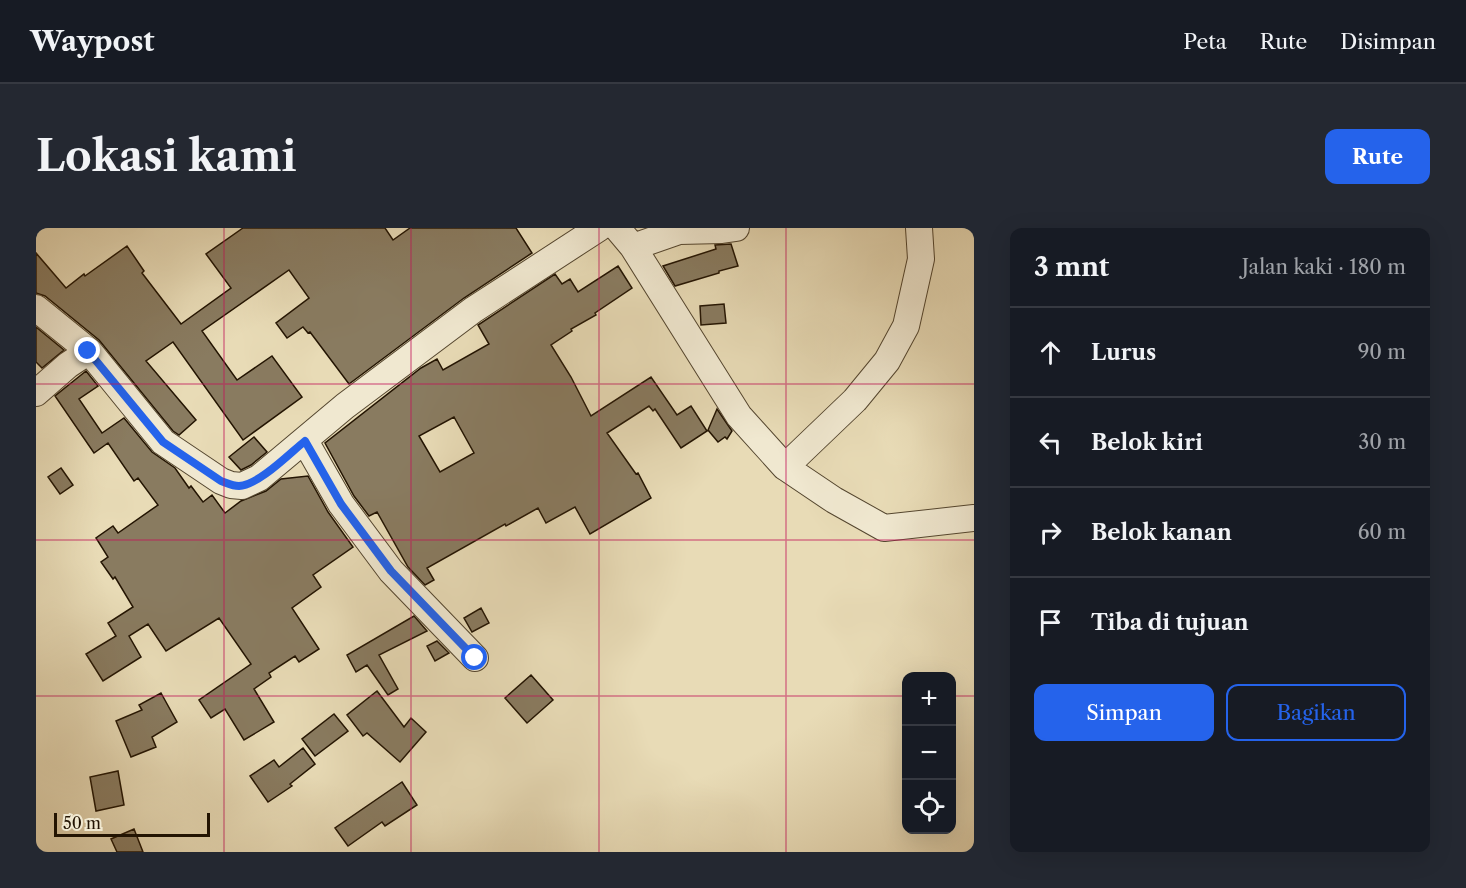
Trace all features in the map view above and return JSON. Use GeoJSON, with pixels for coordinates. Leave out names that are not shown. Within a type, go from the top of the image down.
{"type":"FeatureCollection","features":[{"type":"Feature","properties":{"kind":"street"},"geometry":{"type":"LineString","coordinates":[[36,308],[88,351],[163,442],[221,481],[242,486],[259,478],[345,406],[473,310],[599,228]]}},
{"type":"Feature","properties":{"kind":"street"},"geometry":{"type":"LineString","coordinates":[[736,228],[625,237],[739,416],[785,467],[834,500],[884,528],[974,518]]}},
{"type":"Feature","properties":{"kind":"street"},"geometry":{"type":"LineString","coordinates":[[785,467],[855,400],[887,361],[906,326],[921,260],[919,228]]}},
{"type":"Feature","properties":{"kind":"street"},"geometry":{"type":"LineString","coordinates":[[36,393],[88,351]]}},
{"type":"Feature","properties":{"kind":"street"},"geometry":{"type":"LineString","coordinates":[[305,441],[341,504],[391,571],[475,658]]}},
{"type":"Feature","properties":{"kind":"building"},"geometry":{"type":"Polygon","coordinates":[[[243,228],[385,228],[393,240],[410,228],[516,228],[532,253],[464,298],[349,384],[310,332],[308,333],[303,327],[287,338],[276,323],[309,298],[289,270],[202,331],[237,380],[272,356],[302,397],[243,440],[173,342],[146,361],[196,420],[179,435],[173,431],[99,340],[45,296],[36,293],[36,253],[66,288],[127,246],[144,271],[142,273],[181,324],[231,288],[206,254],[243,228]]]}},
{"type":"Feature","properties":{"kind":"building"},"geometry":{"type":"Polygon","coordinates":[[[731,244],[738,266],[719,271],[719,273],[675,286],[663,266],[716,249],[715,245],[731,244]]]}},
{"type":"Feature","properties":{"kind":"building"},"geometry":{"type":"Polygon","coordinates":[[[618,266],[632,288],[551,345],[591,416],[651,377],[677,415],[691,406],[707,431],[681,448],[655,409],[653,411],[649,406],[607,433],[636,474],[638,473],[651,498],[590,534],[575,507],[546,523],[538,508],[427,568],[434,580],[425,585],[408,567],[377,512],[369,516],[354,496],[325,443],[421,368],[437,359],[443,370],[489,344],[478,325],[555,274],[562,284],[570,279],[578,292],[618,266]],[[454,417],[419,436],[440,472],[474,453],[454,417]]]}},
{"type":"Feature","properties":{"kind":"building"},"geometry":{"type":"Polygon","coordinates":[[[724,304],[726,323],[701,325],[700,306],[724,304]]]}},
{"type":"Feature","properties":{"kind":"building"},"geometry":{"type":"Polygon","coordinates":[[[36,327],[64,350],[42,368],[36,362],[36,327]]]}},
{"type":"Feature","properties":{"kind":"building"},"geometry":{"type":"Polygon","coordinates":[[[86,371],[98,386],[79,399],[102,433],[124,418],[152,452],[175,468],[189,488],[191,486],[203,502],[212,495],[225,513],[241,501],[266,491],[281,479],[308,476],[328,512],[353,547],[313,575],[321,587],[292,608],[319,649],[299,662],[295,656],[269,673],[271,677],[254,689],[274,722],[244,740],[225,709],[211,718],[199,700],[251,664],[219,618],[166,651],[148,624],[129,636],[141,657],[103,681],[86,654],[116,636],[108,623],[133,607],[115,577],[113,579],[101,562],[108,557],[96,538],[113,526],[118,533],[158,505],[138,478],[134,481],[108,443],[94,453],[55,396],[86,371]]]}},
{"type":"Feature","properties":{"kind":"building"},"geometry":{"type":"Polygon","coordinates":[[[717,409],[732,431],[727,439],[725,437],[718,442],[708,430],[717,409]]]}},
{"type":"Feature","properties":{"kind":"building"},"geometry":{"type":"Polygon","coordinates":[[[254,437],[267,452],[241,470],[229,457],[254,437]]]}},
{"type":"Feature","properties":{"kind":"building"},"geometry":{"type":"Polygon","coordinates":[[[61,468],[73,485],[60,494],[48,477],[61,468]]]}},
{"type":"Feature","properties":{"kind":"building"},"geometry":{"type":"Polygon","coordinates":[[[481,608],[489,623],[472,632],[464,618],[481,608]]]}},
{"type":"Feature","properties":{"kind":"building"},"geometry":{"type":"Polygon","coordinates":[[[414,616],[427,631],[379,655],[398,689],[388,695],[367,665],[356,672],[347,655],[414,616]]]}},
{"type":"Feature","properties":{"kind":"building"},"geometry":{"type":"Polygon","coordinates":[[[437,641],[449,653],[435,661],[427,646],[437,641]]]}},
{"type":"Feature","properties":{"kind":"building"},"geometry":{"type":"Polygon","coordinates":[[[531,675],[553,700],[527,723],[505,698],[531,675]]]}},
{"type":"Feature","properties":{"kind":"building"},"geometry":{"type":"Polygon","coordinates":[[[377,691],[404,727],[411,718],[426,732],[400,762],[367,733],[363,736],[347,715],[377,691]]]}},
{"type":"Feature","properties":{"kind":"building"},"geometry":{"type":"Polygon","coordinates":[[[161,693],[177,722],[152,737],[156,747],[131,757],[116,721],[142,710],[139,705],[161,693]]]}},
{"type":"Feature","properties":{"kind":"building"},"geometry":{"type":"Polygon","coordinates":[[[334,714],[348,731],[315,756],[302,739],[334,714]]]}},
{"type":"Feature","properties":{"kind":"building"},"geometry":{"type":"Polygon","coordinates":[[[303,748],[315,764],[290,784],[292,786],[268,802],[250,776],[274,760],[279,767],[303,748]]]}},
{"type":"Feature","properties":{"kind":"building"},"geometry":{"type":"Polygon","coordinates":[[[118,771],[124,805],[96,811],[90,777],[118,771]]]}},
{"type":"Feature","properties":{"kind":"building"},"geometry":{"type":"Polygon","coordinates":[[[402,782],[417,805],[385,826],[382,822],[348,846],[335,828],[402,782]]]}},
{"type":"Feature","properties":{"kind":"building"},"geometry":{"type":"Polygon","coordinates":[[[134,829],[143,852],[117,852],[111,839],[134,829]]]}},
{"type":"Feature","properties":{"kind":"route"},"geometry":{"type":"LineString","coordinates":[[88,351],[163,442],[221,481],[242,486],[259,478],[305,441],[341,504],[391,571],[475,658]]}}]}
